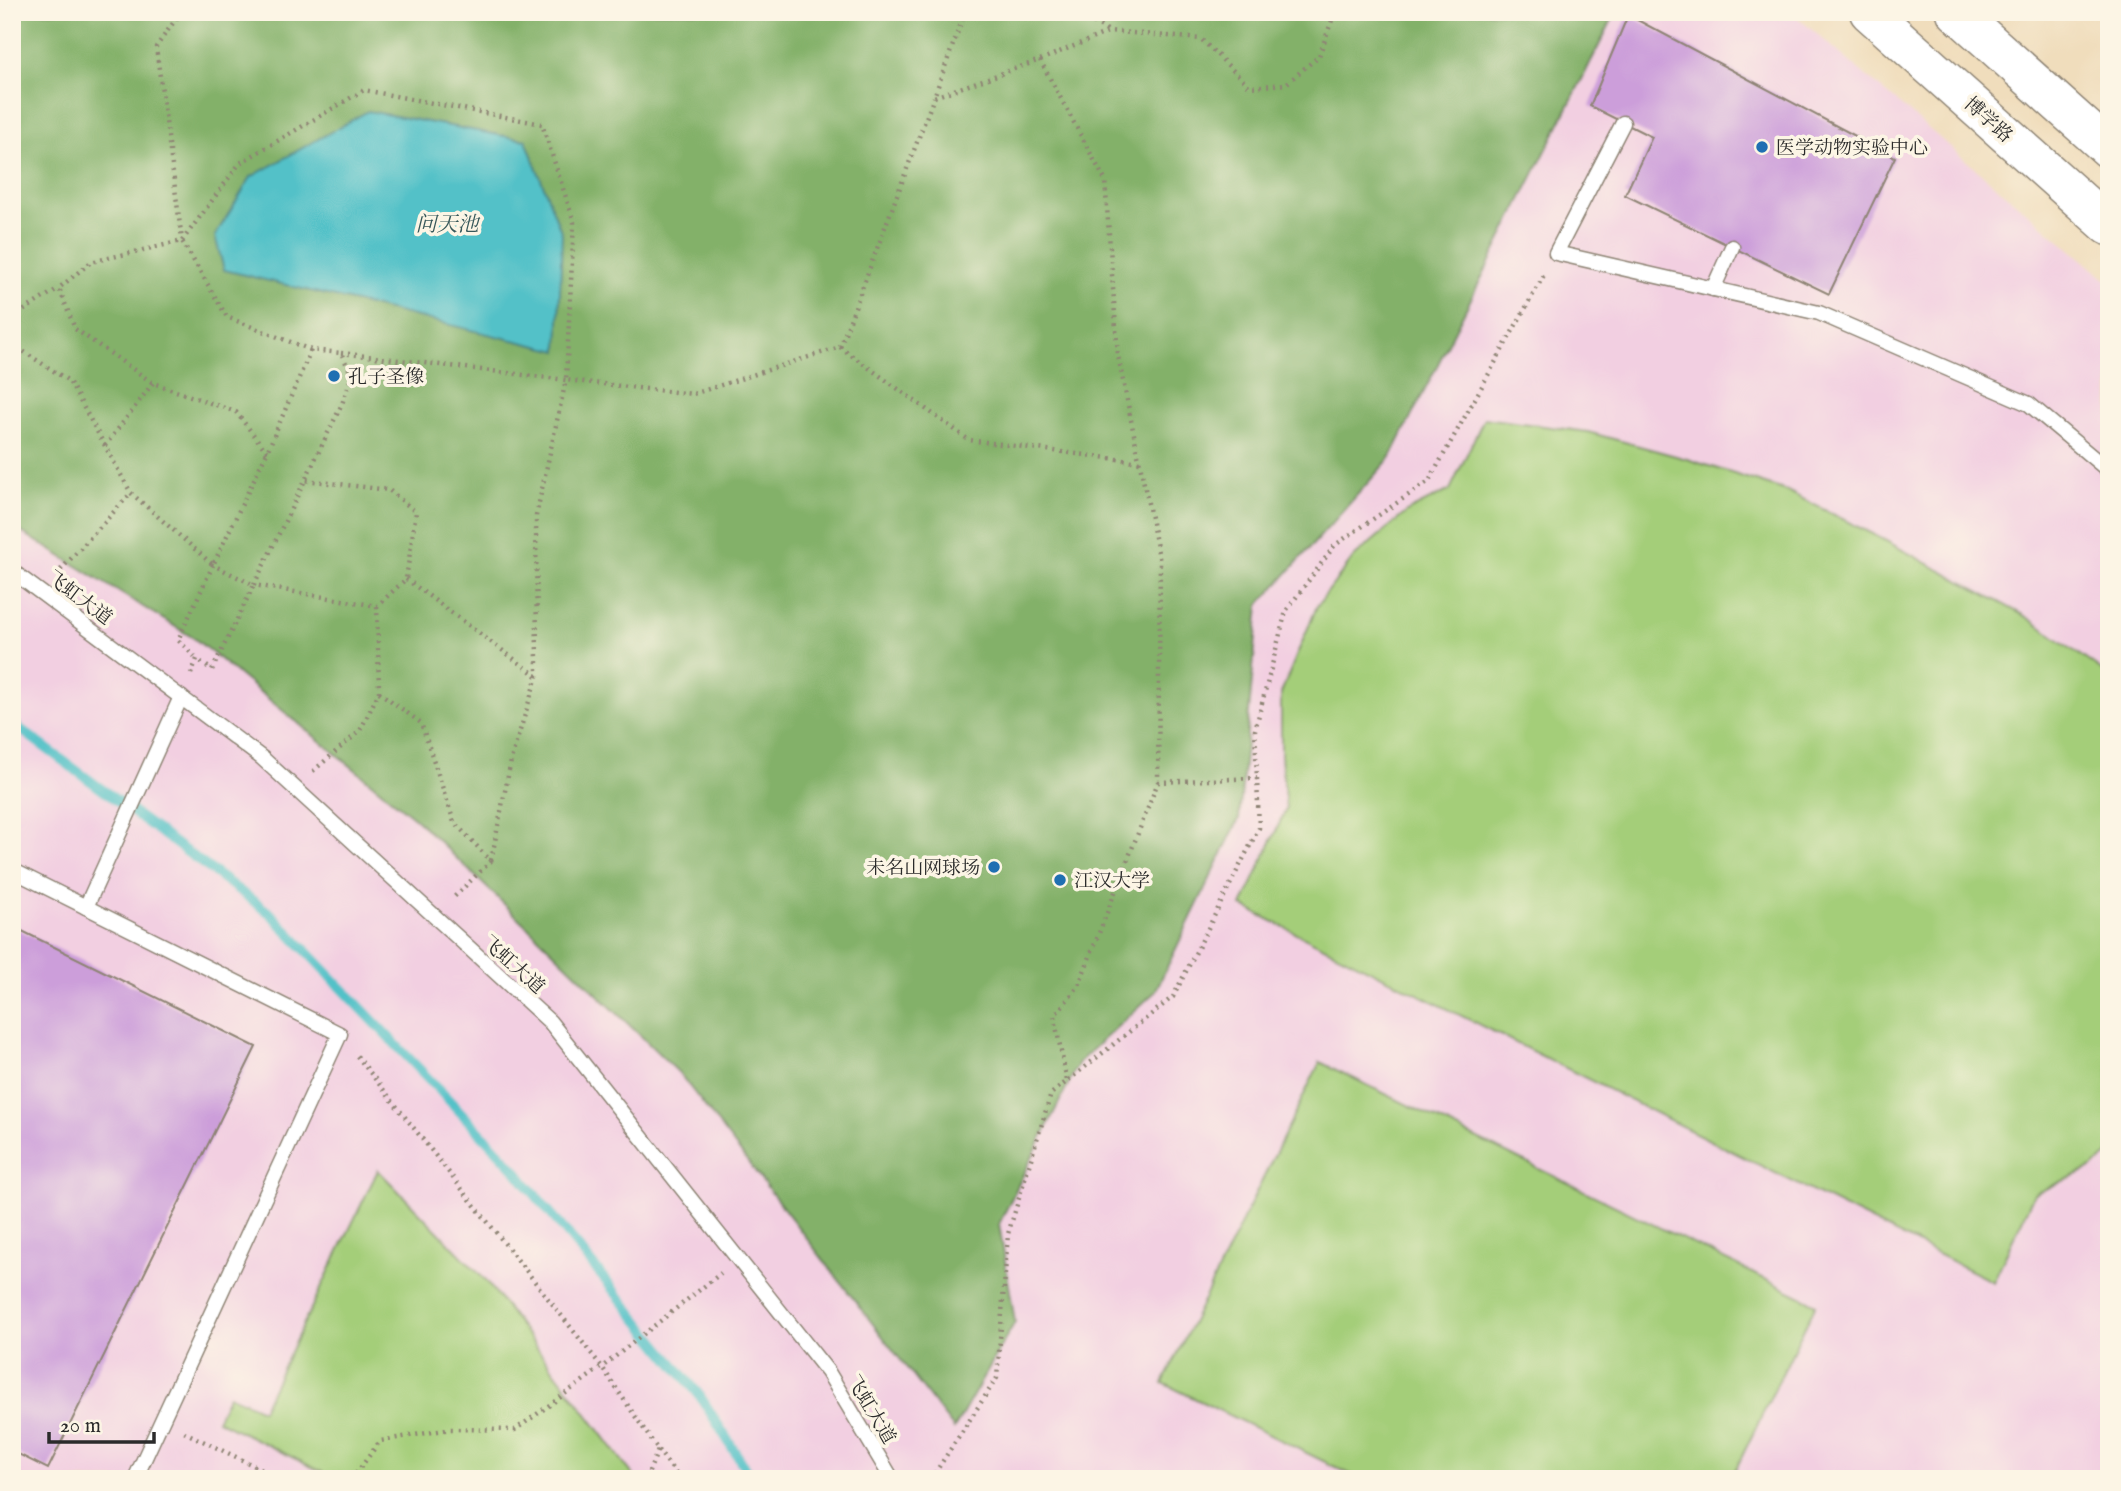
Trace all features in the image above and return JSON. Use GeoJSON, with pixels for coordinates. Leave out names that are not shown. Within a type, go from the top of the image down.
{"type":"FeatureCollection","features":[{"type":"Feature","properties":{"kind":"main road","name":"博学路"},"geometry":{"type":"LineString","coordinates":[[1869,12],[2109,226]]}},
{"type":"Feature","properties":{"kind":"main road"},"geometry":{"type":"LineString","coordinates":[[1956,12],[2109,149]]}},
{"type":"Feature","properties":{"kind":"lane"},"geometry":{"type":"LineString","coordinates":[[1623,123],[1556,253],[1819,313],[2029,404],[2109,471]]}},
{"type":"Feature","properties":{"kind":"lane"},"geometry":{"type":"LineString","coordinates":[[1713,289],[1732,247]]}},
{"type":"Feature","properties":{"kind":"lane","name":"飞虹大道"},"geometry":{"type":"LineString","coordinates":[[12,571],[262,758],[550,1022],[828,1372],[892,1479]]}},
{"type":"Feature","properties":{"kind":"lane"},"geometry":{"type":"LineString","coordinates":[[86,907],[181,697]]}},
{"type":"Feature","properties":{"kind":"lane"},"geometry":{"type":"LineString","coordinates":[[12,870],[340,1034],[135,1479]]}},
{"type":"Feature","properties":{"kind":"path"},"geometry":{"type":"LineString","coordinates":[[181,12],[156,47],[182,241],[227,317],[311,350],[693,394],[840,347]]}},
{"type":"Feature","properties":{"kind":"path"},"geometry":{"type":"LineString","coordinates":[[840,347],[965,12]]}},
{"type":"Feature","properties":{"kind":"path"},"geometry":{"type":"LineString","coordinates":[[1075,12],[1109,31],[1201,39],[1250,87],[1286,84],[1319,57],[1335,12]]}},
{"type":"Feature","properties":{"kind":"path"},"geometry":{"type":"LineString","coordinates":[[934,97],[1040,60],[1109,31]]}},
{"type":"Feature","properties":{"kind":"path"},"geometry":{"type":"LineString","coordinates":[[1040,60],[1105,180],[1118,356],[1160,562],[1158,782],[1078,987],[1055,1016],[1067,1082]]}},
{"type":"Feature","properties":{"kind":"path"},"geometry":{"type":"LineString","coordinates":[[12,318],[59,288],[91,262],[182,241],[240,163],[364,90],[542,124],[574,222],[566,380],[536,516],[537,676],[512,756],[491,861],[434,916]]}},
{"type":"Feature","properties":{"kind":"path"},"geometry":{"type":"LineString","coordinates":[[932,1479],[997,1378],[1008,1234],[1051,1094],[1173,997],[1259,828],[1255,730],[1286,611],[1335,545],[1429,481],[1556,253]]}},
{"type":"Feature","properties":{"kind":"path"},"geometry":{"type":"LineString","coordinates":[[59,288],[75,329],[153,383],[236,412],[267,452]]}},
{"type":"Feature","properties":{"kind":"path"},"geometry":{"type":"LineString","coordinates":[[12,344],[69,381],[131,493],[213,565],[254,585],[377,606]]}},
{"type":"Feature","properties":{"kind":"path"},"geometry":{"type":"LineString","coordinates":[[840,347],[969,440],[1140,462]]}},
{"type":"Feature","properties":{"kind":"path"},"geometry":{"type":"LineString","coordinates":[[311,350],[267,452],[178,640],[212,670],[342,404],[352,375],[341,354]]}},
{"type":"Feature","properties":{"kind":"path"},"geometry":{"type":"LineString","coordinates":[[105,446],[153,383]]}},
{"type":"Feature","properties":{"kind":"path"},"geometry":{"type":"LineString","coordinates":[[294,788],[360,731],[379,692],[377,606],[406,579],[416,512],[389,490],[305,480]]}},
{"type":"Feature","properties":{"kind":"path"},"geometry":{"type":"LineString","coordinates":[[40,592],[131,493]]}},
{"type":"Feature","properties":{"kind":"path"},"geometry":{"type":"LineString","coordinates":[[406,579],[537,676]]}},
{"type":"Feature","properties":{"kind":"path"},"geometry":{"type":"LineString","coordinates":[[181,697],[197,659]]}},
{"type":"Feature","properties":{"kind":"path"},"geometry":{"type":"LineString","coordinates":[[379,692],[421,723],[454,822],[491,861]]}},
{"type":"Feature","properties":{"kind":"path"},"geometry":{"type":"LineString","coordinates":[[1158,782],[1257,778]]}},
{"type":"Feature","properties":{"kind":"path"},"geometry":{"type":"LineString","coordinates":[[340,1034],[603,1367],[680,1479]]}},
{"type":"Feature","properties":{"kind":"path"},"geometry":{"type":"LineString","coordinates":[[352,1479],[380,1441],[450,1429],[515,1430],[603,1367],[738,1259]]}},
{"type":"Feature","properties":{"kind":"path"},"geometry":{"type":"LineString","coordinates":[[162,1421],[282,1479]]}},
{"type":"Feature","properties":{"kind":"path"},"geometry":{"type":"LineString","coordinates":[[646,1479],[659,1450]]}},
{"type":"Feature","properties":{"kind":"shaded area","name":"江汉大学"},"geometry":{"type":"Polygon","coordinates":[[[12,12],[1791,12],[2109,282],[2109,1479],[12,1479],[12,12]]]}},
{"type":"Feature","properties":{"kind":"green space"},"geometry":{"type":"Polygon","coordinates":[[[12,12],[1616,12],[1391,457],[1259,605],[1239,819],[1155,992],[1079,1062],[999,1224],[1015,1322],[954,1429],[679,1073],[417,820],[195,639],[12,526],[12,12]]]}},
{"type":"Feature","properties":{"kind":"green space"},"geometry":{"type":"Polygon","coordinates":[[[1484,418],[1588,432],[1687,459],[1787,491],[2027,617],[2109,676],[2109,1154],[2092,1168],[2034,1194],[1993,1282],[1242,906],[1286,809],[1281,756],[1281,693],[1317,606],[1354,557],[1408,511],[1450,490],[1484,418]]]}},
{"type":"Feature","properties":{"kind":"green space"},"geometry":{"type":"Polygon","coordinates":[[[1320,1062],[1816,1304],[1731,1479],[1360,1479],[1163,1383],[1320,1062]]]}},
{"type":"Feature","properties":{"kind":"green space"},"geometry":{"type":"Polygon","coordinates":[[[378,1170],[487,1282],[636,1479],[336,1479],[217,1420],[229,1395],[262,1410],[378,1170]]]}},
{"type":"Feature","properties":{"kind":"water","name":"问天池"},"geometry":{"type":"Polygon","coordinates":[[[368,111],[526,140],[562,234],[558,351],[224,270],[215,236],[251,177],[368,111]]]}},
{"type":"Feature","properties":{"kind":"building","name":"医学动物实验中心"},"geometry":{"type":"Polygon","coordinates":[[[1628,15],[1895,157],[1829,294],[1625,195],[1652,137],[1590,106],[1628,15]]]}},
{"type":"Feature","properties":{"kind":"building"},"geometry":{"type":"Polygon","coordinates":[[[12,926],[256,1047],[48,1469],[12,1451],[12,926]]]}},
{"type":"Feature","properties":{"kind":"waterway"},"geometry":{"type":"LineString","coordinates":[[12,723],[271,914],[511,1165],[700,1396],[752,1479]]}},
{"type":"Feature","properties":{"kind":"place","name":"医学动物实验中心"},"geometry":{"type":"Point","coordinates":[1762,147]}},
{"type":"Feature","properties":{"kind":"place","name":"孔子圣像"},"geometry":{"type":"Point","coordinates":[334,376]}},
{"type":"Feature","properties":{"kind":"place","name":"未名山网球场"},"geometry":{"type":"Point","coordinates":[994,867]}},
{"type":"Feature","properties":{"kind":"place","name":"江汉大学"},"geometry":{"type":"Point","coordinates":[1060,880]}}]}
